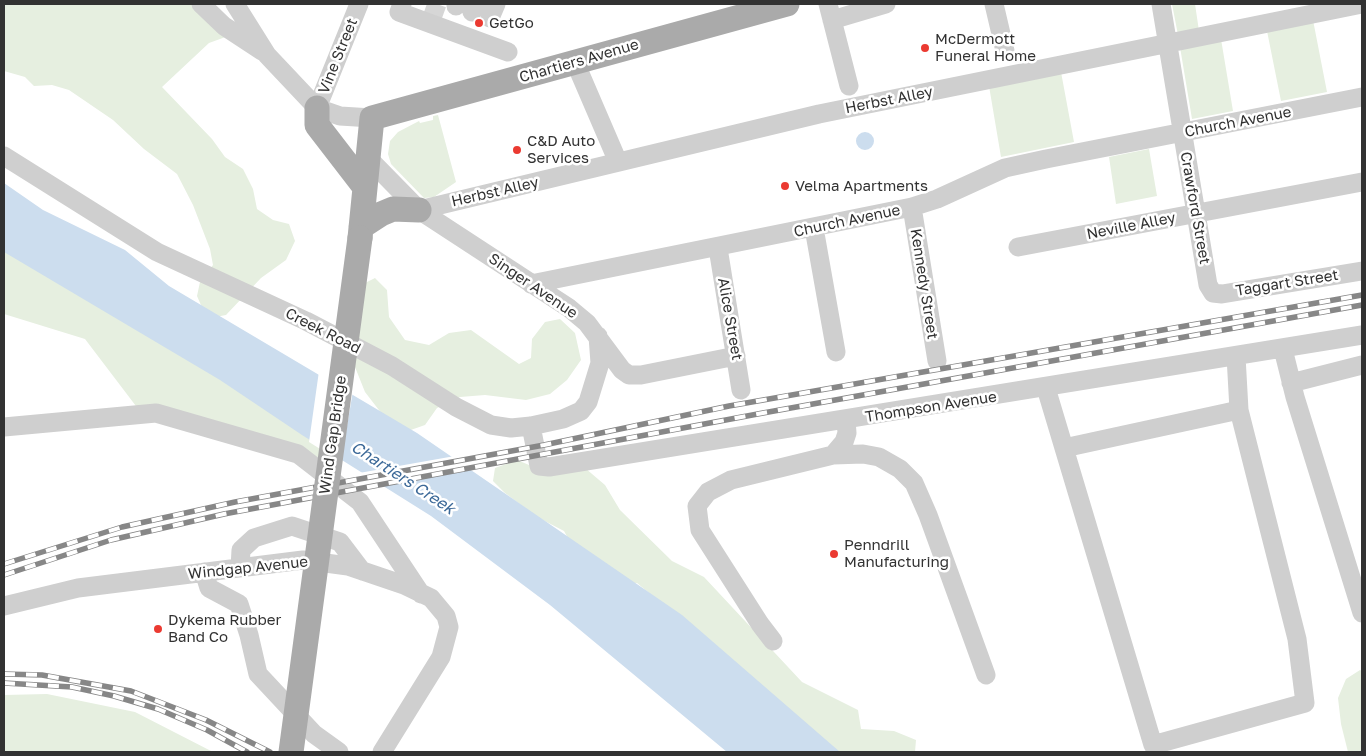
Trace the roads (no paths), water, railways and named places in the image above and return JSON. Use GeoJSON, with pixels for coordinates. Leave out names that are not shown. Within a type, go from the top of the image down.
{"type":"FeatureCollection","features":[{"type":"Feature","properties":{"kind":"main road","name":"Chartiers Avenue"},"geometry":{"type":"LineString","coordinates":[[372,118],[787,4]]}},
{"type":"Feature","properties":{"kind":"main road"},"geometry":{"type":"LineString","coordinates":[[317,108],[317,125],[364,186]]}},
{"type":"Feature","properties":{"kind":"main road","name":"Wind Gap Bridge"},"geometry":{"type":"LineString","coordinates":[[290,752],[360,233],[372,118]]}},
{"type":"Feature","properties":{"kind":"main road"},"geometry":{"type":"LineString","coordinates":[[360,233],[381,214],[394,209],[419,210]]}},
{"type":"Feature","properties":{"kind":"street"},"geometry":{"type":"LineString","coordinates":[[201,4],[224,26],[267,55]]}},
{"type":"Feature","properties":{"kind":"street"},"geometry":{"type":"LineString","coordinates":[[235,4],[267,55],[317,108],[340,116],[372,118]]}},
{"type":"Feature","properties":{"kind":"street"},"geometry":{"type":"LineString","coordinates":[[402,4],[399,12],[464,20],[508,52]]}},
{"type":"Feature","properties":{"kind":"street"},"geometry":{"type":"LineString","coordinates":[[849,86],[830,12],[886,4]]}},
{"type":"Feature","properties":{"kind":"street"},"geometry":{"type":"LineString","coordinates":[[994,4],[1005,51]]}},
{"type":"Feature","properties":{"kind":"street","name":"Crawford Street"},"geometry":{"type":"LineString","coordinates":[[1161,4],[1208,285],[1213,293]]}},
{"type":"Feature","properties":{"kind":"street","name":"Herbst Alley"},"geometry":{"type":"LineString","coordinates":[[419,210],[819,114],[1362,4]]}},
{"type":"Feature","properties":{"kind":"street","name":"Vine Street"},"geometry":{"type":"LineString","coordinates":[[317,108],[356,6]]}},
{"type":"Feature","properties":{"kind":"street"},"geometry":{"type":"LineString","coordinates":[[575,62],[618,162]]}},
{"type":"Feature","properties":{"kind":"street","name":"Church Avenue"},"geometry":{"type":"LineString","coordinates":[[531,284],[718,248],[912,207],[937,199],[1005,168],[1362,97]]}},
{"type":"Feature","properties":{"kind":"street","name":"Creek Road"},"geometry":{"type":"LineString","coordinates":[[4,156],[157,252],[323,330],[392,366],[477,420],[491,425],[511,428],[531,426],[563,419],[581,411],[588,402],[600,363],[598,336]]}},
{"type":"Feature","properties":{"kind":"street","name":"Singer Avenue"},"geometry":{"type":"LineString","coordinates":[[367,157],[419,210],[569,308],[587,323],[622,370],[628,375],[641,376],[736,356]]}},
{"type":"Feature","properties":{"kind":"street","name":"Neville Alley"},"geometry":{"type":"LineString","coordinates":[[1018,247],[1362,182]]}},
{"type":"Feature","properties":{"kind":"street","name":"Kennedy Street"},"geometry":{"type":"LineString","coordinates":[[912,207],[937,361]]}},
{"type":"Feature","properties":{"kind":"street"},"geometry":{"type":"LineString","coordinates":[[814,228],[836,352]]}},
{"type":"Feature","properties":{"kind":"street","name":"Alice Street"},"geometry":{"type":"LineString","coordinates":[[718,248],[741,390]]}},
{"type":"Feature","properties":{"kind":"street","name":"Taggart Street"},"geometry":{"type":"LineString","coordinates":[[1213,293],[1222,294],[1362,271]]}},
{"type":"Feature","properties":{"kind":"street","name":"Thompson Avenue"},"geometry":{"type":"LineString","coordinates":[[531,426],[538,462],[544,468],[1046,388],[1362,335]]}},
{"type":"Feature","properties":{"kind":"street"},"geometry":{"type":"LineString","coordinates":[[1283,349],[1362,613]]}},
{"type":"Feature","properties":{"kind":"street"},"geometry":{"type":"LineString","coordinates":[[1046,388],[1153,745],[1305,703],[1297,639],[1239,410],[1236,356]]}},
{"type":"Feature","properties":{"kind":"street"},"geometry":{"type":"LineString","coordinates":[[1292,383],[1362,364]]}},
{"type":"Feature","properties":{"kind":"street"},"geometry":{"type":"LineString","coordinates":[[1064,448],[1239,410]]}},
{"type":"Feature","properties":{"kind":"street"},"geometry":{"type":"LineString","coordinates":[[4,427],[156,413],[298,454],[360,502],[421,594]]}},
{"type":"Feature","properties":{"kind":"street"},"geometry":{"type":"LineString","coordinates":[[833,455],[844,442],[847,433],[846,420]]}},
{"type":"Feature","properties":{"kind":"street"},"geometry":{"type":"LineString","coordinates":[[773,641],[760,624],[700,530],[697,506],[708,492],[731,480],[833,455],[863,454],[879,457],[900,469],[914,484],[928,515],[986,675]]}},
{"type":"Feature","properties":{"kind":"street"},"geometry":{"type":"LineString","coordinates":[[240,568],[241,550],[254,538],[292,526],[340,542],[362,571]]}},
{"type":"Feature","properties":{"kind":"street","name":"Windgap Avenue"},"geometry":{"type":"LineString","coordinates":[[4,606],[78,588],[303,560],[325,562],[362,571],[431,598],[446,616],[449,627],[441,657],[382,752]]}},
{"type":"Feature","properties":{"kind":"street"},"geometry":{"type":"LineString","coordinates":[[204,572],[209,588],[239,604],[249,635],[258,674],[314,734],[339,752]]}},
{"type":"Feature","properties":{"kind":"water"},"geometry":{"type":"Polygon","coordinates":[[[865,132],[871,135],[874,141],[871,147],[865,150],[859,147],[856,141],[859,135],[865,132]]]}},
{"type":"Feature","properties":{"kind":"water","name":"Chartiers Creek"},"geometry":{"type":"Polygon","coordinates":[[[4,183],[43,210],[125,250],[169,286],[417,433],[682,615],[840,752],[727,752],[550,605],[431,516],[302,435],[220,380],[4,252],[4,183]]]}},
{"type":"Feature","properties":{"kind":"tunnel"},"geometry":{"type":"LineString","coordinates":[[433,15],[437,4]]}},
{"type":"Feature","properties":{"kind":"railway"},"geometry":{"type":"LineString","coordinates":[[4,564],[122,527],[235,502],[544,445],[729,406],[1362,295]]}},
{"type":"Feature","properties":{"kind":"railway"},"geometry":{"type":"LineString","coordinates":[[4,575],[111,540],[224,514],[763,413],[1362,305]]}},
{"type":"Feature","properties":{"kind":"railway"},"geometry":{"type":"LineString","coordinates":[[4,674],[42,675],[131,691],[206,720],[270,752]]}},
{"type":"Feature","properties":{"kind":"railway"},"geometry":{"type":"LineString","coordinates":[[4,683],[72,687],[114,696],[158,709],[207,730],[247,752]]}},
{"type":"Feature","properties":{"kind":"place","name":"GetGo"},"geometry":{"type":"Point","coordinates":[479,23]}},
{"type":"Feature","properties":{"kind":"place","name":"McDermott Funeral Home"},"geometry":{"type":"Point","coordinates":[925,48]}},
{"type":"Feature","properties":{"kind":"place","name":"C&D Auto Services"},"geometry":{"type":"Point","coordinates":[517,150]}},
{"type":"Feature","properties":{"kind":"place","name":"Velma Apartments"},"geometry":{"type":"Point","coordinates":[785,186]}},
{"type":"Feature","properties":{"kind":"place","name":"Penndrill Manufacturing"},"geometry":{"type":"Point","coordinates":[834,554]}},
{"type":"Feature","properties":{"kind":"place","name":"Dykema Rubber Band Co"},"geometry":{"type":"Point","coordinates":[158,629]}}]}
